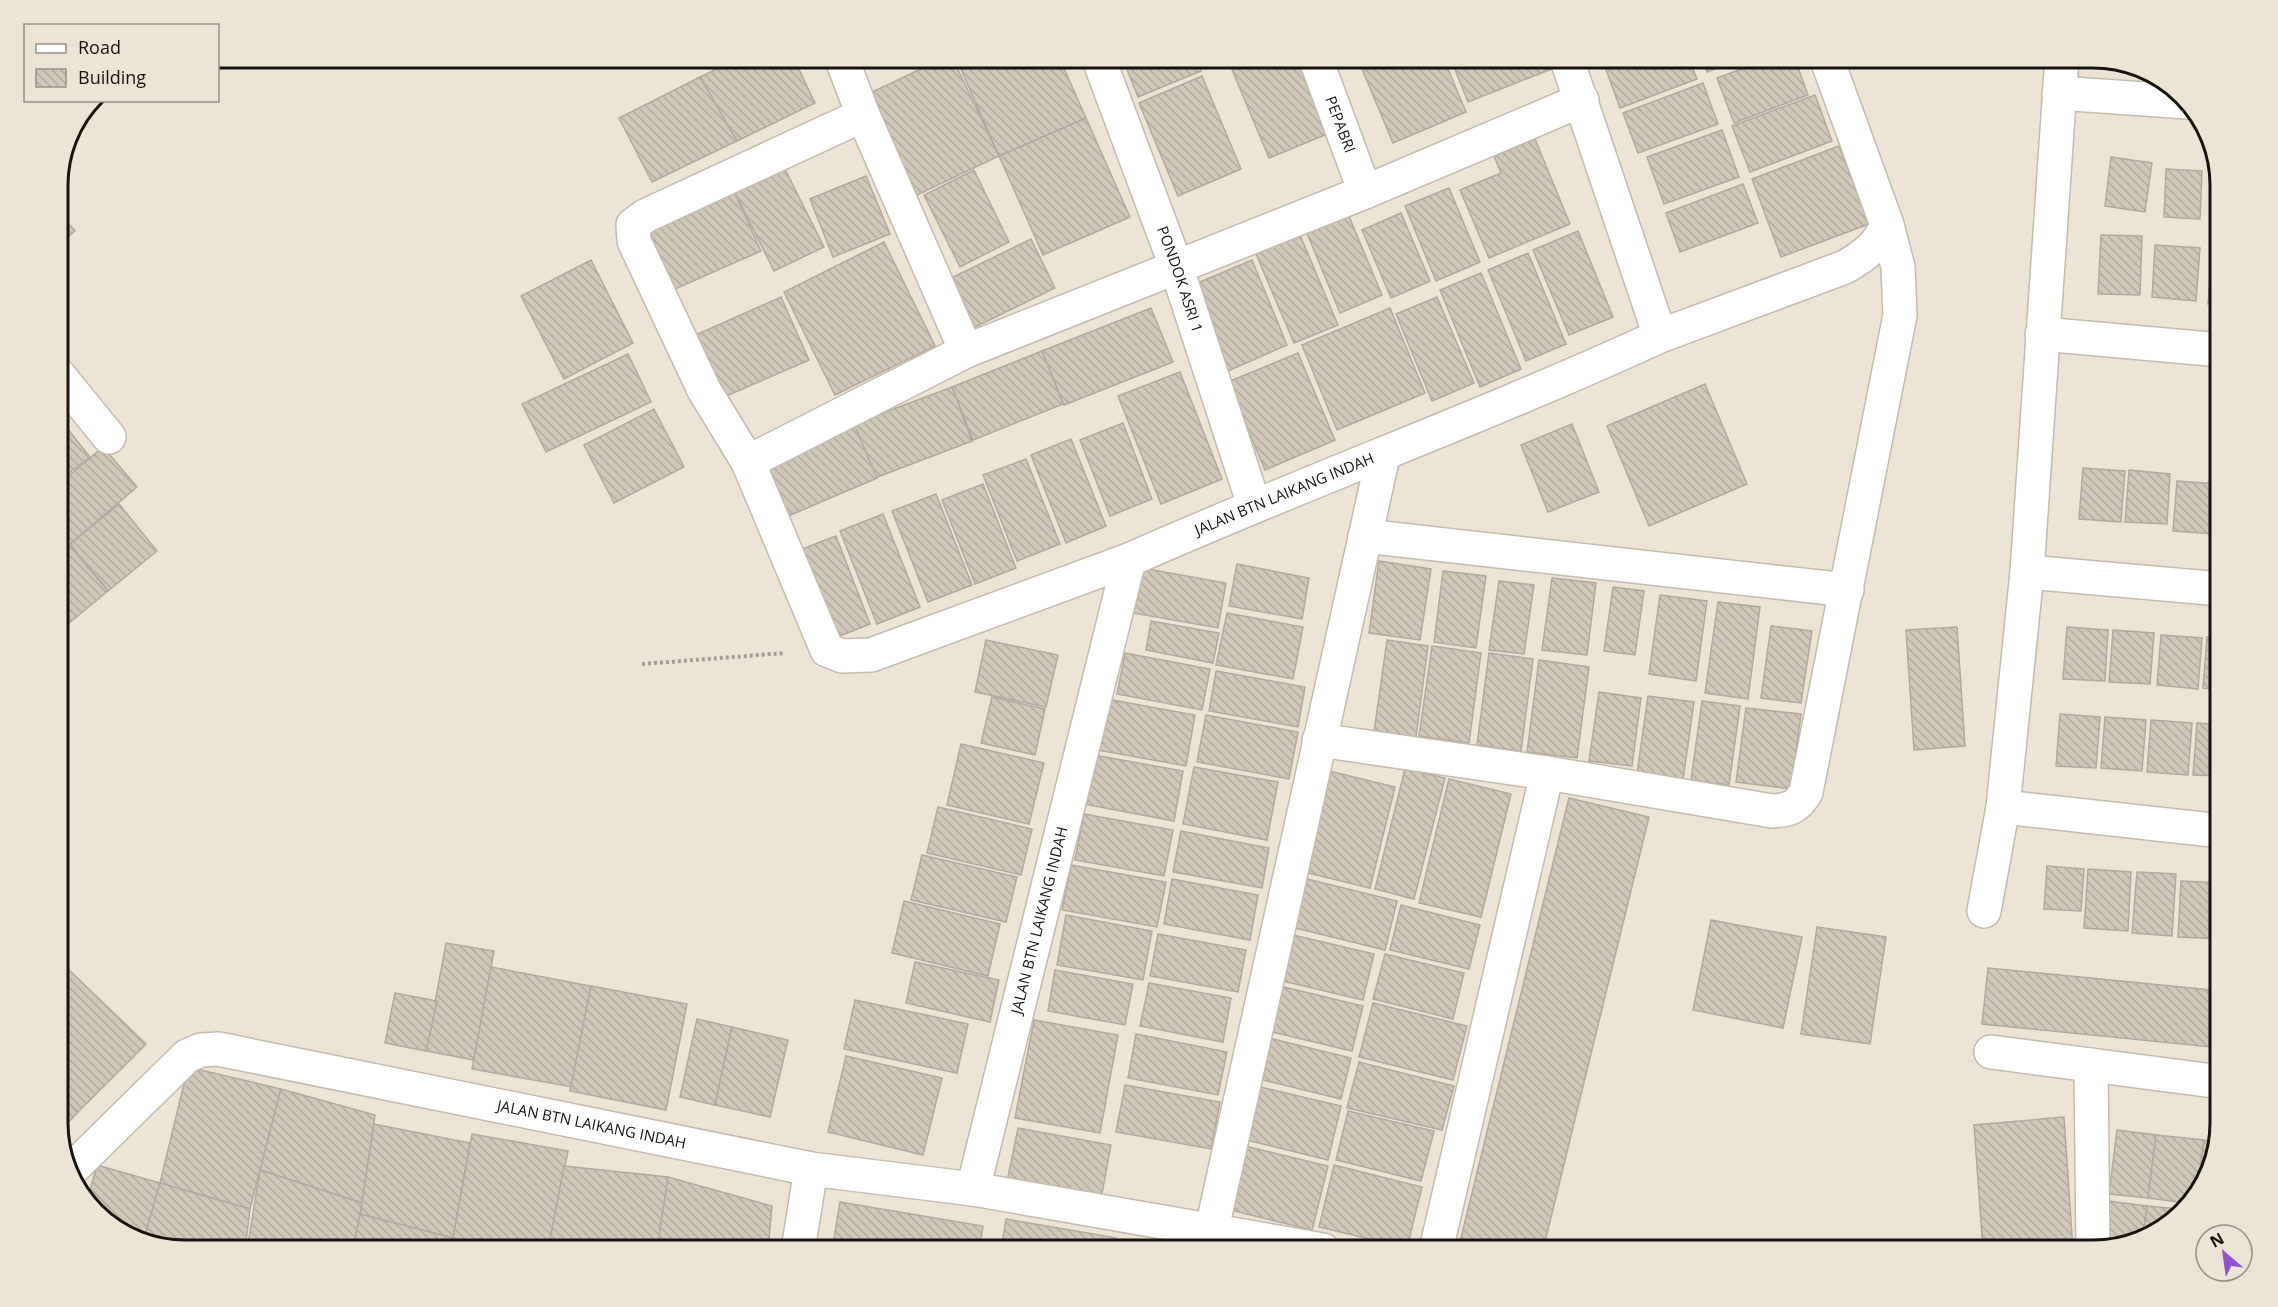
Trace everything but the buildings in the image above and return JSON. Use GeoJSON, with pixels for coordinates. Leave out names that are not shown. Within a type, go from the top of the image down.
{"type":"FeatureCollection","features":[{"type":"Feature","properties":{"kind":"street"},"geometry":{"type":"LineString","coordinates":[[845,68],[863,115],[966,351]]}},
{"type":"Feature","properties":{"kind":"street","name":"PONDOK ASRI 1"},"geometry":{"type":"LineString","coordinates":[[1102,68],[1176,266],[1254,505]]}},
{"type":"Feature","properties":{"kind":"street","name":"PEPABRI"},"geometry":{"type":"LineString","coordinates":[[1319,68],[1365,192]]}},
{"type":"Feature","properties":{"kind":"street"},"geometry":{"type":"LineString","coordinates":[[1570,68],[1660,336]]}},
{"type":"Feature","properties":{"kind":"street"},"geometry":{"type":"LineString","coordinates":[[1319,740],[1547,773],[1772,810],[1786,810],[1799,805],[1806,792],[1900,315],[1899,267],[1887,225],[1830,68]]}},
{"type":"Feature","properties":{"kind":"street"},"geometry":{"type":"LineString","coordinates":[[1984,910],[2003,807],[2026,572],[2061,68]]}},
{"type":"Feature","properties":{"kind":"street"},"geometry":{"type":"LineString","coordinates":[[2059,93],[2175,101]]}},
{"type":"Feature","properties":{"kind":"street"},"geometry":{"type":"LineString","coordinates":[[748,462],[966,351],[1365,192],[1582,100]]}},
{"type":"Feature","properties":{"kind":"street"},"geometry":{"type":"LineString","coordinates":[[863,115],[645,216],[633,225],[634,241],[704,390],[748,462],[827,650],[842,656],[871,655],[1129,560]]}},
{"type":"Feature","properties":{"kind":"street","name":"JALAN BTN LAIKANG INDAH"},"geometry":{"type":"LineString","coordinates":[[76,1164],[187,1056],[201,1050],[218,1049],[399,1088],[812,1168],[973,1190],[1129,560],[1254,505],[1383,456],[1660,336],[1845,267],[1864,256],[1880,241],[1887,225]]}},
{"type":"Feature","properties":{"kind":"street"},"geometry":{"type":"LineString","coordinates":[[2042,334],[2210,349]]}},
{"type":"Feature","properties":{"kind":"street"},"geometry":{"type":"LineString","coordinates":[[68,386],[109,437]]}},
{"type":"Feature","properties":{"kind":"street"},"geometry":{"type":"LineString","coordinates":[[1211,1233],[1383,456]]}},
{"type":"Feature","properties":{"kind":"street"},"geometry":{"type":"LineString","coordinates":[[1365,536],[1847,590]]}},
{"type":"Feature","properties":{"kind":"street"},"geometry":{"type":"LineString","coordinates":[[2026,572],[2210,588]]}},
{"type":"Feature","properties":{"kind":"street"},"geometry":{"type":"LineString","coordinates":[[1438,1240],[1547,773]]}},
{"type":"Feature","properties":{"kind":"street"},"geometry":{"type":"LineString","coordinates":[[2003,807],[2210,830]]}},
{"type":"Feature","properties":{"kind":"street"},"geometry":{"type":"LineString","coordinates":[[1991,1052],[2210,1081]]}},
{"type":"Feature","properties":{"kind":"street"},"geometry":{"type":"LineString","coordinates":[[2091,1065],[2093,1240]]}},
{"type":"Feature","properties":{"kind":"street"},"geometry":{"type":"LineString","coordinates":[[800,1240],[812,1168]]}},
{"type":"Feature","properties":{"kind":"street"},"geometry":{"type":"LineString","coordinates":[[973,1190],[1257,1240]]}},
{"type":"Feature","properties":{"kind":"path"},"geometry":{"type":"LineString","coordinates":[[642,664],[827,650]]}}]}
